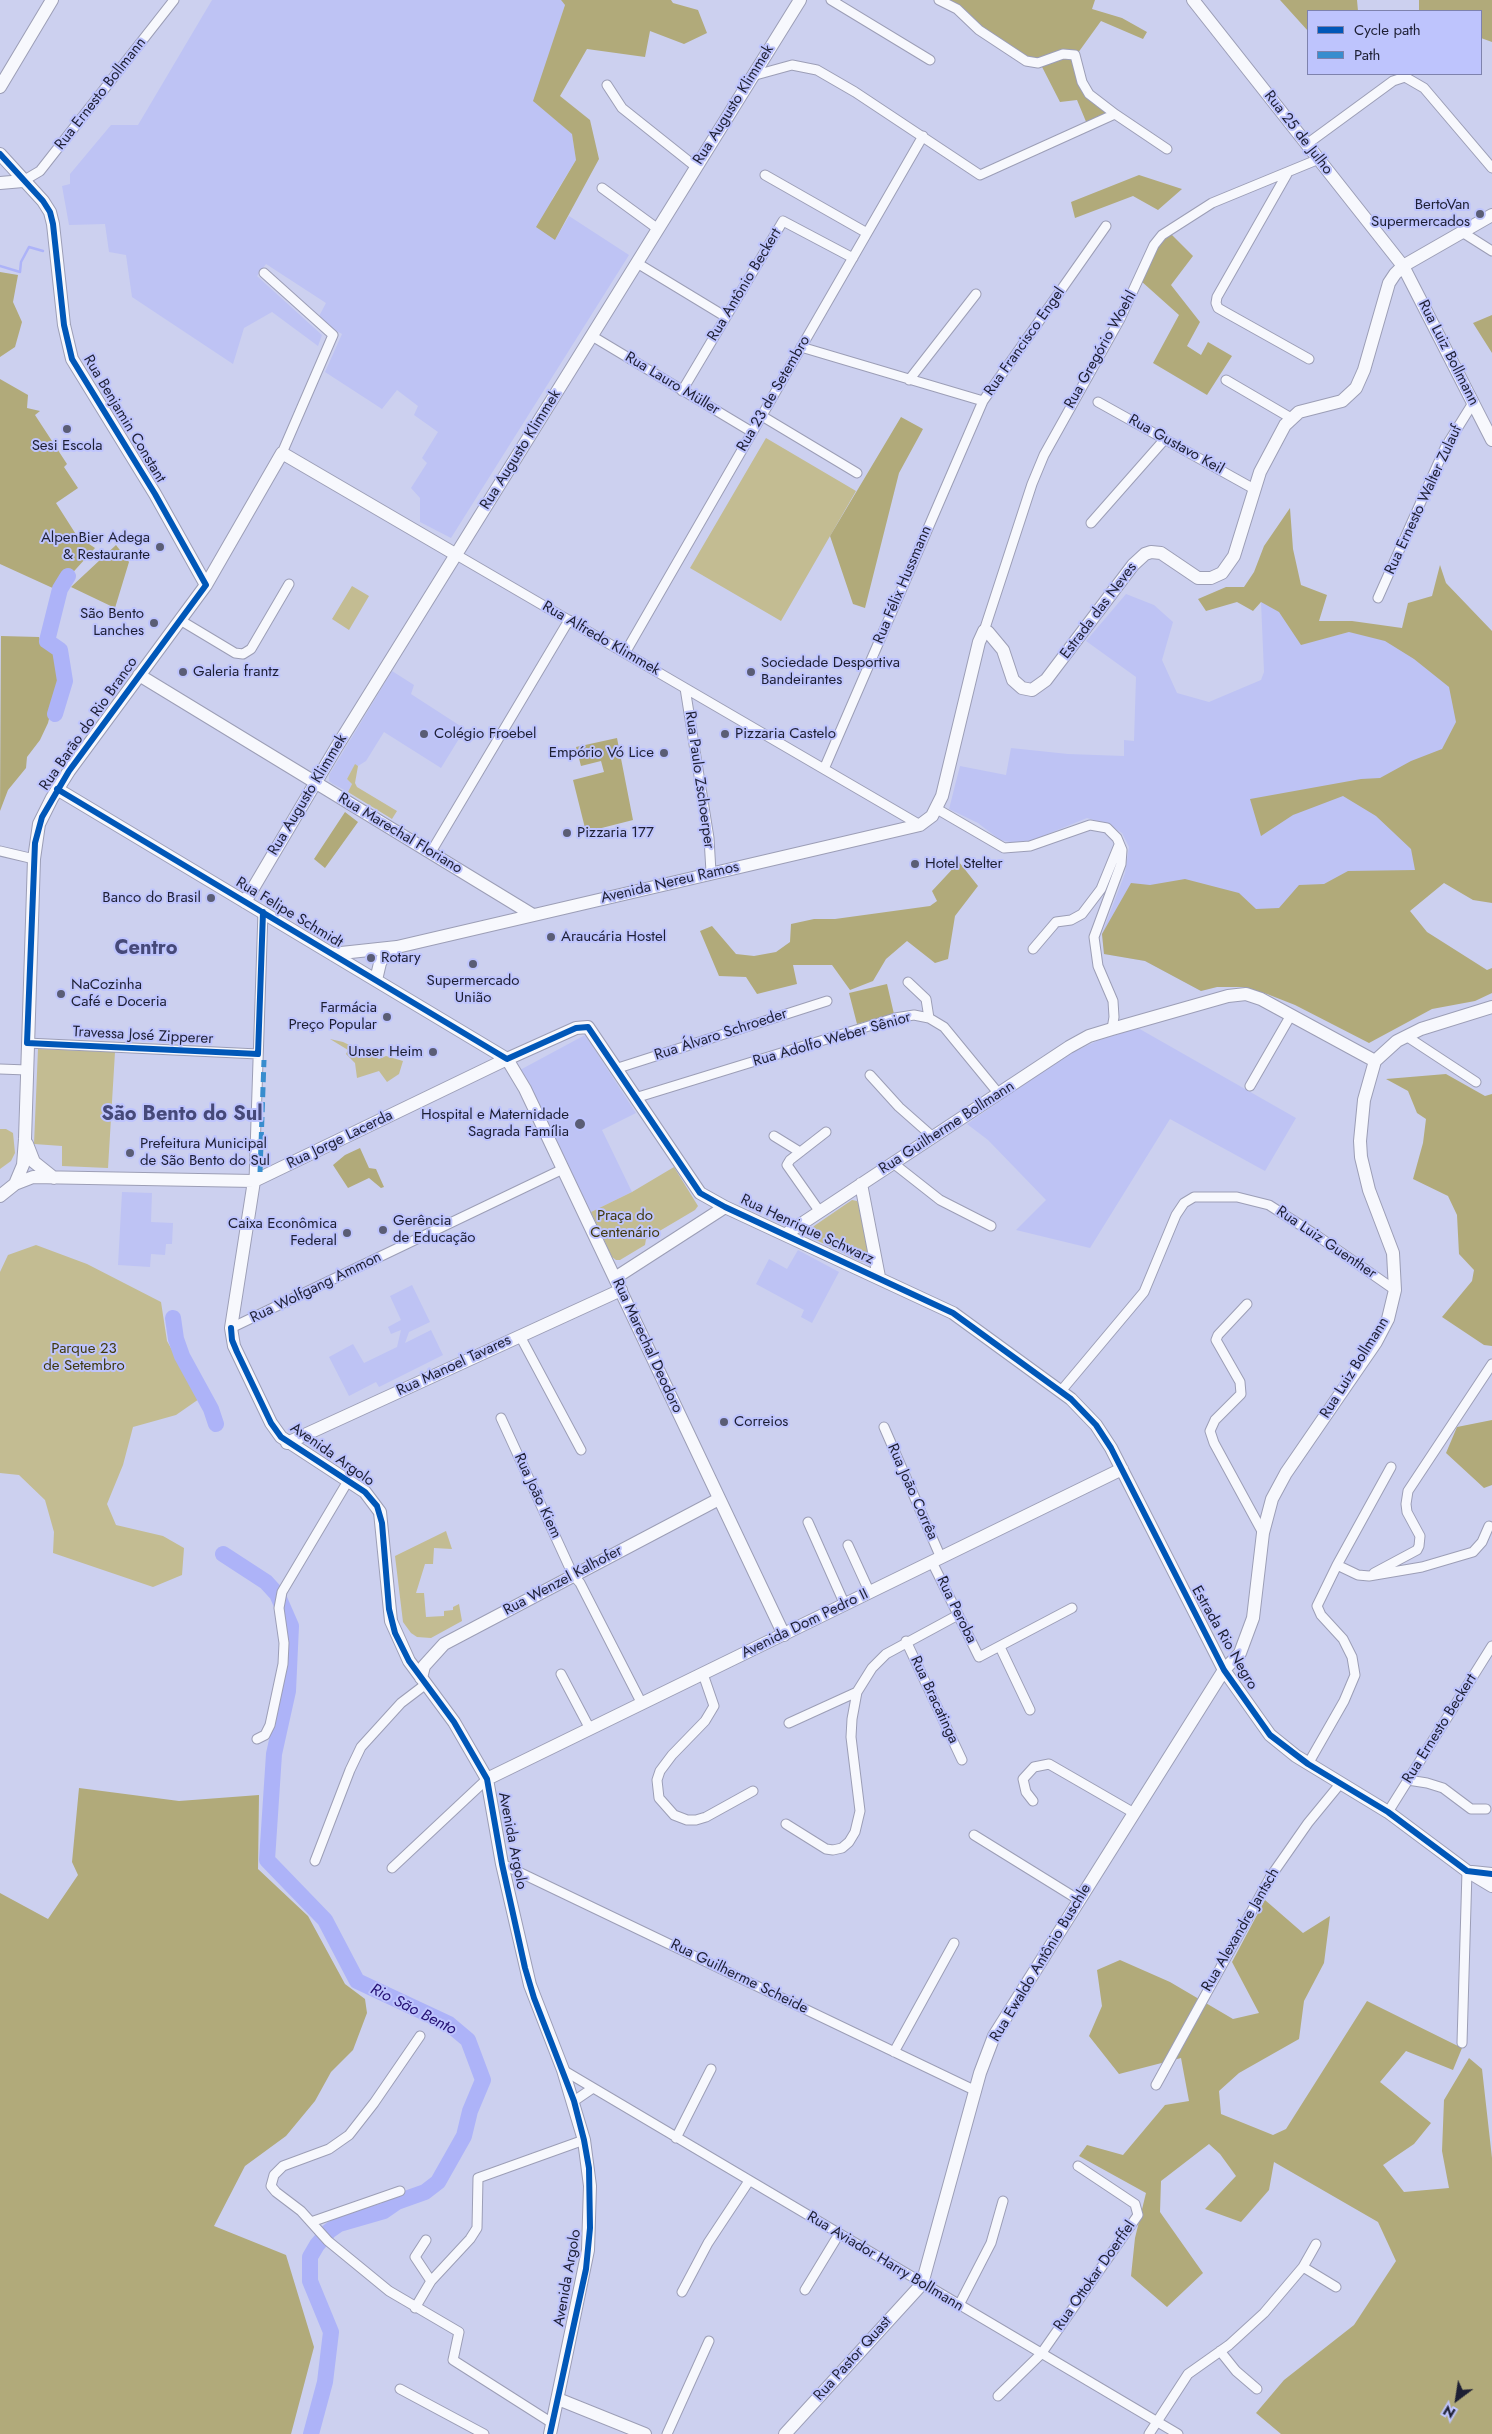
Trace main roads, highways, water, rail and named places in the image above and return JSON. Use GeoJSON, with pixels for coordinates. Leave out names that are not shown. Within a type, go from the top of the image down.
{"type":"FeatureCollection","features":[{"type":"Feature","properties":{"kind":"main road"},"geometry":{"type":"LineString","coordinates":[[0,87],[52,0]]}},
{"type":"Feature","properties":{"kind":"main road","name":"Rua Augusto Klimmek"},"geometry":{"type":"LineString","coordinates":[[245,902],[315,782],[455,554],[800,0]]}},
{"type":"Feature","properties":{"kind":"main road","name":"Rua 25 de Julho"},"geometry":{"type":"LineString","coordinates":[[1193,0],[1403,266]]}},
{"type":"Feature","properties":{"kind":"main road","name":"Rua Benjamin Constant"},"geometry":{"type":"LineString","coordinates":[[0,154],[43,201],[53,224],[64,325],[72,359],[155,494],[206,585]]}},
{"type":"Feature","properties":{"kind":"main road"},"geometry":{"type":"LineString","coordinates":[[0,183],[23,181]]}},
{"type":"Feature","properties":{"kind":"main road"},"geometry":{"type":"LineString","coordinates":[[1403,266],[1492,215]]}},
{"type":"Feature","properties":{"kind":"main road","name":"Rua Luiz Bollmann"},"geometry":{"type":"LineString","coordinates":[[1403,266],[1492,440]]}},
{"type":"Feature","properties":{"kind":"main road","name":"Estrada das Neves"},"geometry":{"type":"LineString","coordinates":[[937,809],[942,796],[979,642],[984,631],[988,632],[1003,650],[1010,675],[1017,685],[1027,690],[1038,688],[1144,554],[1151,552],[1161,553],[1198,578],[1211,578],[1222,573],[1234,556],[1254,489],[1274,442],[1291,418],[1305,410],[1336,403],[1352,393],[1364,370],[1389,283],[1403,266]]}},
{"type":"Feature","properties":{"kind":"main road","name":"Rua Barão do Rio Branco"},"geometry":{"type":"LineString","coordinates":[[15,1184],[22,1165],[26,1139],[27,1043],[34,858],[39,824],[57,789],[206,585],[282,453]]}},
{"type":"Feature","properties":{"kind":"main road","name":"Rua Alfredo Klimmek"},"geometry":{"type":"LineString","coordinates":[[282,453],[455,554]]}},
{"type":"Feature","properties":{"kind":"main road","name":"Rua Marechal Floriano"},"geometry":{"type":"LineString","coordinates":[[139,675],[533,915]]}},
{"type":"Feature","properties":{"kind":"main road","name":"Rua Felipe Schmidt"},"geometry":{"type":"LineString","coordinates":[[57,789],[507,1058]]}},
{"type":"Feature","properties":{"kind":"main road","name":"Avenida Nereu Ramos"},"geometry":{"type":"LineString","coordinates":[[332,954],[397,946],[711,872],[902,831],[920,825],[937,809]]}},
{"type":"Feature","properties":{"kind":"main road"},"geometry":{"type":"LineString","coordinates":[[376,980],[380,963],[390,950],[397,946]]}},
{"type":"Feature","properties":{"kind":"main road","name":"Rua Guilherme Bollmann"},"geometry":{"type":"LineString","coordinates":[[786,1234],[1078,1042],[1112,1029],[1238,994],[1253,995],[1375,1061]]}},
{"type":"Feature","properties":{"kind":"main road"},"geometry":{"type":"LineString","coordinates":[[1375,1061],[1387,1048],[1406,1036],[1434,1024],[1492,1007]]}},
{"type":"Feature","properties":{"kind":"main road","name":"Rua Henrique Schwarz"},"geometry":{"type":"LineString","coordinates":[[507,1058],[576,1028],[585,1026],[592,1031],[614,1069],[694,1186],[706,1196],[725,1207],[879,1277],[963,1318],[1079,1406],[1096,1426],[1122,1469]]}},
{"type":"Feature","properties":{"kind":"main road","name":"Rua Marechal Deodoro"},"geometry":{"type":"LineString","coordinates":[[507,1058],[517,1073],[784,1635]]}},
{"type":"Feature","properties":{"kind":"main road","name":"Rua Jorge Lacerda"},"geometry":{"type":"LineString","coordinates":[[15,1184],[33,1178],[254,1181],[507,1058]]}},
{"type":"Feature","properties":{"kind":"main road","name":"Rua Luiz Bollmann"},"geometry":{"type":"LineString","coordinates":[[1224,1670],[1240,1652],[1250,1632],[1267,1511],[1277,1487],[1384,1329],[1391,1310],[1395,1290],[1394,1253],[1369,1190],[1361,1157],[1360,1130],[1364,1100],[1375,1061]]}},
{"type":"Feature","properties":{"kind":"main road","name":"Rua Barão do Rio Branco"},"geometry":{"type":"LineString","coordinates":[[26,1139],[29,1153],[34,1162],[54,1178]]}},
{"type":"Feature","properties":{"kind":"main road","name":"Avenida Argolo"},"geometry":{"type":"LineString","coordinates":[[254,1181],[231,1328],[232,1340],[272,1423],[287,1443],[369,1496],[380,1512],[391,1621],[409,1661],[454,1722],[487,1779],[502,1864],[530,1985],[574,2101],[584,2140],[590,2186],[588,2250],[551,2428]]}},
{"type":"Feature","properties":{"kind":"main road"},"geometry":{"type":"LineString","coordinates":[[0,1196],[15,1184]]}},
{"type":"Feature","properties":{"kind":"main road"},"geometry":{"type":"LineString","coordinates":[[861,1184],[879,1277]]}},
{"type":"Feature","properties":{"kind":"main road"},"geometry":{"type":"LineString","coordinates":[[615,1278],[725,1207]]}},
{"type":"Feature","properties":{"kind":"main road","name":"Rua Manoel Tavares"},"geometry":{"type":"LineString","coordinates":[[287,1443],[620,1290]]}},
{"type":"Feature","properties":{"kind":"main road","name":"Avenida Dom Pedro II"},"geometry":{"type":"LineString","coordinates":[[487,1779],[1122,1469]]}},
{"type":"Feature","properties":{"kind":"main road","name":"Estrada Rio Negro"},"geometry":{"type":"LineString","coordinates":[[1122,1469],[1224,1670],[1270,1735],[1308,1764],[1388,1812],[1467,1871],[1492,1883]]}},
{"type":"Feature","properties":{"kind":"main road","name":"Rua Wenzel Kalhofer"},"geometry":{"type":"LineString","coordinates":[[424,1681],[424,1666],[444,1644],[719,1498]]}},
{"type":"Feature","properties":{"kind":"main road","name":"Rua Ewaldo Antônio Buschle"},"geometry":{"type":"LineString","coordinates":[[922,2284],[976,2091],[988,2052],[1002,2022],[1224,1670]]}},
{"type":"Feature","properties":{"kind":"main road","name":"Rua Pastor Quast"},"geometry":{"type":"LineString","coordinates":[[785,2434],[922,2284]]}},
{"type":"Feature","properties":{"kind":"main road"},"geometry":{"type":"LineString","coordinates":[[558,2399],[631,2431],[645,2434]]}},
{"type":"Feature","properties":{"kind":"waterway"},"geometry":{"type":"LineString","coordinates":[[0,266],[20,272],[21,262],[29,247],[43,251]]}},
{"type":"Feature","properties":{"kind":"waterway","name":"Rio São Bento"},"geometry":{"type":"LineString","coordinates":[[55,714],[65,681],[60,650],[47,641],[60,589],[68,576]]}},
{"type":"Feature","properties":{"kind":"waterway","name":"Rio São Bento"},"geometry":{"type":"LineString","coordinates":[[173,1318],[176,1339],[182,1356],[211,1409],[216,1424]]}},
{"type":"Feature","properties":{"kind":"waterway","name":"Rio São Bento"},"geometry":{"type":"LineString","coordinates":[[223,1554],[266,1582],[277,1594],[291,1626],[288,1691],[274,1754],[267,1860],[325,1920],[357,1981],[449,2024],[468,2040],[483,2080],[470,2111],[464,2136],[438,2182],[425,2192],[397,2202],[384,2211],[339,2224],[329,2231],[310,2257],[310,2281],[331,2332],[325,2382],[311,2434]]}},
{"type":"Feature","properties":{"kind":"place","name":"BertoVan Supermercados"},"geometry":{"type":"Point","coordinates":[1480,214]}},
{"type":"Feature","properties":{"kind":"place","name":"Sesi Escola"},"geometry":{"type":"Point","coordinates":[67,429]}},
{"type":"Feature","properties":{"kind":"place","name":"AlpenBier Adega & Restaurante"},"geometry":{"type":"Point","coordinates":[160,547]}},
{"type":"Feature","properties":{"kind":"place","name":"São Bento Lanches"},"geometry":{"type":"Point","coordinates":[154,623]}},
{"type":"Feature","properties":{"kind":"place","name":"Galeria frantz"},"geometry":{"type":"Point","coordinates":[183,672]}},
{"type":"Feature","properties":{"kind":"place","name":"Sociedade Desportiva Bandeirantes"},"geometry":{"type":"Point","coordinates":[751,672]}},
{"type":"Feature","properties":{"kind":"place","name":"Colégio Froebel"},"geometry":{"type":"Point","coordinates":[424,734]}},
{"type":"Feature","properties":{"kind":"place","name":"Pizzaria Castelo"},"geometry":{"type":"Point","coordinates":[725,734]}},
{"type":"Feature","properties":{"kind":"place","name":"Empório Vó Lice"},"geometry":{"type":"Point","coordinates":[664,753]}},
{"type":"Feature","properties":{"kind":"place","name":"Pizzaria 177"},"geometry":{"type":"Point","coordinates":[567,833]}},
{"type":"Feature","properties":{"kind":"place","name":"Hotel Stelter"},"geometry":{"type":"Point","coordinates":[915,864]}},
{"type":"Feature","properties":{"kind":"place","name":"Banco do Brasil"},"geometry":{"type":"Point","coordinates":[211,898]}},
{"type":"Feature","properties":{"kind":"place","name":"Araucária Hostel"},"geometry":{"type":"Point","coordinates":[551,937]}},
{"type":"Feature","properties":{"kind":"place","name":"Rotary"},"geometry":{"type":"Point","coordinates":[371,958]}},
{"type":"Feature","properties":{"kind":"place","name":"Supermercado União"},"geometry":{"type":"Point","coordinates":[473,964]}},
{"type":"Feature","properties":{"kind":"place","name":"NaCozinha Café e Doceria"},"geometry":{"type":"Point","coordinates":[61,994]}},
{"type":"Feature","properties":{"kind":"place","name":"Farmácia Preço Popular"},"geometry":{"type":"Point","coordinates":[387,1017]}},
{"type":"Feature","properties":{"kind":"place","name":"Unser Heim"},"geometry":{"type":"Point","coordinates":[433,1052]}},
{"type":"Feature","properties":{"kind":"place","name":"Hospital e Maternidade Sagrada Família"},"geometry":{"type":"Point","coordinates":[580,1124]}},
{"type":"Feature","properties":{"kind":"place","name":"Prefeitura Municipal de São Bento do Sul"},"geometry":{"type":"Point","coordinates":[130,1153]}},
{"type":"Feature","properties":{"kind":"place","name":"Gerência de Educação"},"geometry":{"type":"Point","coordinates":[383,1230]}},
{"type":"Feature","properties":{"kind":"place","name":"Caixa Econômica Federal"},"geometry":{"type":"Point","coordinates":[347,1233]}},
{"type":"Feature","properties":{"kind":"place","name":"Correios"},"geometry":{"type":"Point","coordinates":[724,1422]}},
{"type":"Feature","properties":{"kind":"district","name":"Centro"},"geometry":{"type":"Point","coordinates":[146,949]}},
{"type":"Feature","properties":{"kind":"district","name":"São Bento do Sul"},"geometry":{"type":"Point","coordinates":[182,1115]}},
{"type":"Feature","properties":{"kind":"park label","name":"Praça do Centenário"},"geometry":{"type":"Point","coordinates":[625,1224]}},
{"type":"Feature","properties":{"kind":"park label","name":"Parque 23 de Setembro"},"geometry":{"type":"Point","coordinates":[84,1358]}}]}
